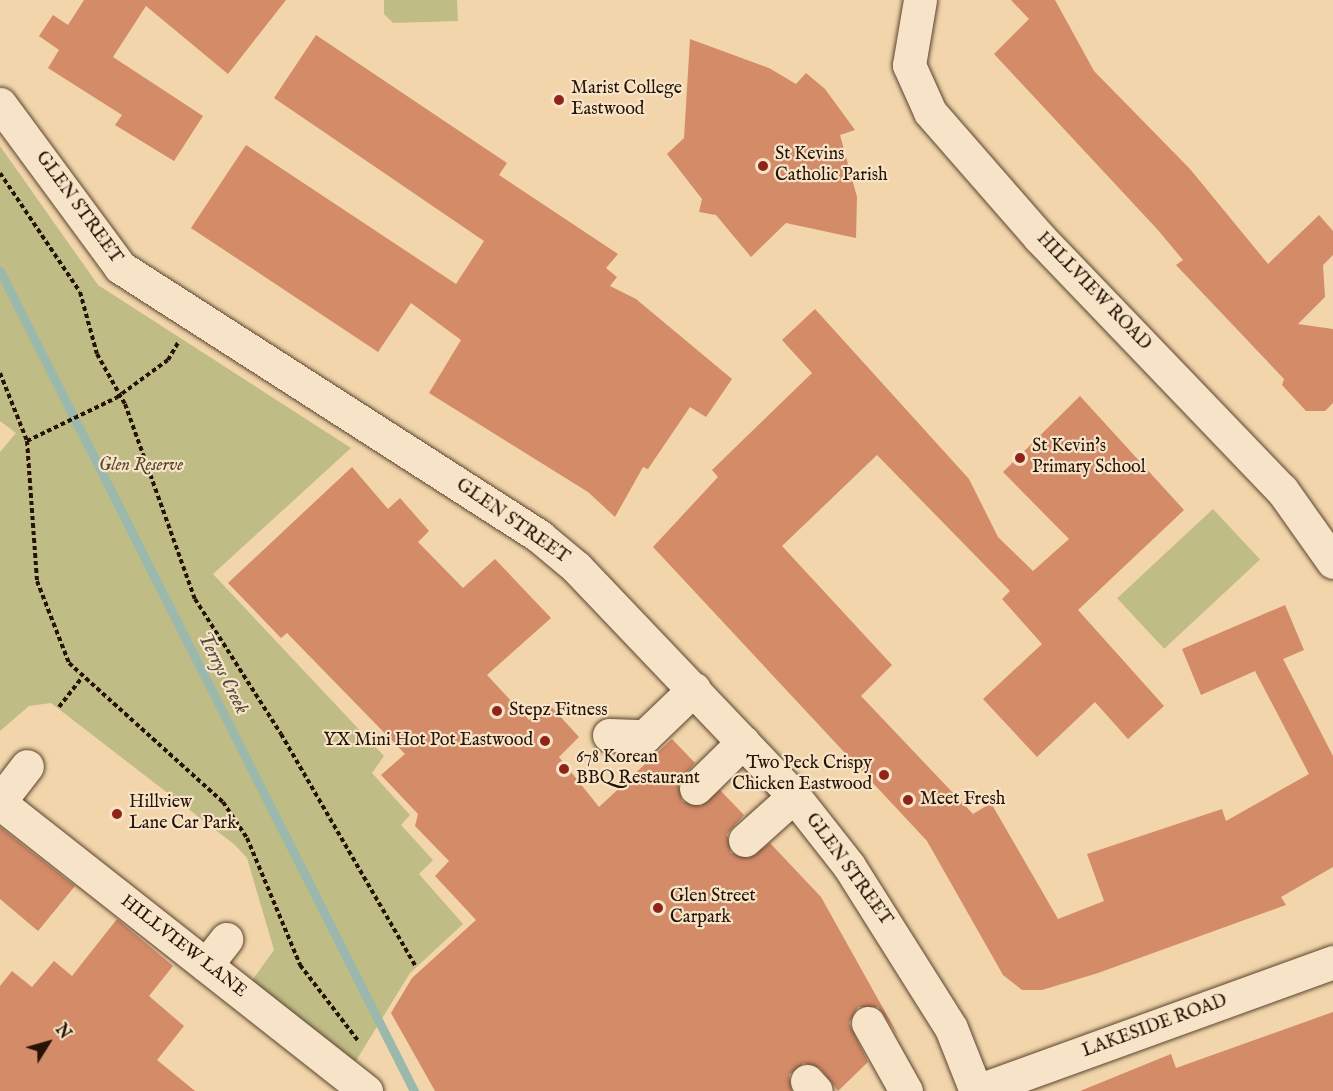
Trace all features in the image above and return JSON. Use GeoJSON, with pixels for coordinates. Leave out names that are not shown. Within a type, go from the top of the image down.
{"type":"FeatureCollection","features":[{"type":"Feature","properties":{"kind":"street","name":"HILLVIEW ROAD"},"geometry":{"type":"LineString","coordinates":[[920,0],[909,65],[930,112],[1039,237],[1282,490],[1333,561]]}},
{"type":"Feature","properties":{"kind":"street","name":"GLEN STREET"},"geometry":{"type":"LineString","coordinates":[[0,104],[120,267],[540,537],[576,567],[794,796],[899,940],[951,1028],[977,1091]]}},
{"type":"Feature","properties":{"kind":"street"},"geometry":{"type":"LineString","coordinates":[[609,735],[645,736],[694,689]]}},
{"type":"Feature","properties":{"kind":"street"},"geometry":{"type":"LineString","coordinates":[[696,788],[743,742]]}},
{"type":"Feature","properties":{"kind":"street"},"geometry":{"type":"LineString","coordinates":[[0,802],[27,766]]}},
{"type":"Feature","properties":{"kind":"street"},"geometry":{"type":"LineString","coordinates":[[745,840],[794,796]]}},
{"type":"Feature","properties":{"kind":"street","name":"HILLVIEW LANE"},"geometry":{"type":"LineString","coordinates":[[0,802],[366,1091]]}},
{"type":"Feature","properties":{"kind":"street"},"geometry":{"type":"LineString","coordinates":[[206,965],[226,939]]}},
{"type":"Feature","properties":{"kind":"street","name":"LAKESIDE ROAD"},"geometry":{"type":"LineString","coordinates":[[977,1091],[1333,962]]}},
{"type":"Feature","properties":{"kind":"street"},"geometry":{"type":"LineString","coordinates":[[868,1023],[906,1091]]}},
{"type":"Feature","properties":{"kind":"path"},"geometry":{"type":"LineString","coordinates":[[0,173],[80,292],[97,354],[119,396],[195,599],[281,734],[416,968]]}},
{"type":"Feature","properties":{"kind":"path"},"geometry":{"type":"LineString","coordinates":[[27,441],[89,413],[119,396],[168,360],[195,316]]}},
{"type":"Feature","properties":{"kind":"path"},"geometry":{"type":"LineString","coordinates":[[0,372],[27,441],[37,581],[69,663],[82,678],[223,802],[247,838],[300,965],[365,1051]]}},
{"type":"Feature","properties":{"kind":"path"},"geometry":{"type":"LineString","coordinates":[[58,707],[82,678]]}},
{"type":"Feature","properties":{"kind":"green space"},"geometry":{"type":"Polygon","coordinates":[[[384,0],[457,0],[458,21],[393,23],[384,14],[384,0]]]}},
{"type":"Feature","properties":{"kind":"green space","name":"Glen Reserve"},"geometry":{"type":"Polygon","coordinates":[[[0,146],[98,285],[351,448],[213,574],[384,756],[372,773],[410,815],[401,825],[433,860],[419,874],[463,924],[410,973],[354,1064],[248,986],[274,950],[247,858],[235,845],[51,703],[29,706],[0,731],[0,452],[16,433],[0,421],[0,146]]]}},
{"type":"Feature","properties":{"kind":"green space"},"geometry":{"type":"Polygon","coordinates":[[[1213,509],[1260,559],[1164,649],[1117,598],[1213,509]]]}},
{"type":"Feature","properties":{"kind":"building"},"geometry":{"type":"Polygon","coordinates":[[[84,0],[286,0],[228,74],[146,6],[113,57],[203,116],[174,161],[115,125],[122,115],[48,68],[59,50],[39,36],[53,15],[68,25],[84,0]]]}},
{"type":"Feature","properties":{"kind":"building"},"geometry":{"type":"Polygon","coordinates":[[[1011,0],[1055,0],[1094,71],[1190,169],[1268,264],[1319,215],[1333,231],[1333,255],[1323,265],[1325,297],[1298,324],[1333,329],[1333,403],[1325,411],[1306,411],[1282,385],[1284,379],[1176,265],[1183,260],[1157,229],[994,54],[1029,19],[1011,0]]]}},
{"type":"Feature","properties":{"kind":"building"},"geometry":{"type":"Polygon","coordinates":[[[316,35],[507,163],[499,175],[618,254],[606,268],[617,277],[610,286],[636,299],[732,379],[706,417],[690,407],[648,469],[643,467],[615,517],[588,492],[429,393],[461,340],[411,303],[378,352],[191,228],[246,145],[456,284],[484,241],[274,98],[316,35]]]}},
{"type":"Feature","properties":{"kind":"building"},"geometry":{"type":"Polygon","coordinates":[[[690,39],[769,68],[796,84],[806,73],[825,89],[855,130],[840,135],[857,197],[856,238],[786,223],[751,257],[716,215],[699,212],[702,199],[667,154],[684,138],[690,39]]]}},
{"type":"Feature","properties":{"kind":"building"},"geometry":{"type":"Polygon","coordinates":[[[815,309],[969,479],[998,537],[1033,571],[1069,539],[1003,472],[1080,396],[1184,510],[1078,610],[1164,706],[1128,739],[1095,702],[1037,757],[983,699],[1042,644],[1002,599],[1010,591],[877,455],[782,546],[892,665],[861,696],[973,814],[991,803],[1058,919],[1104,901],[1087,854],[1222,809],[1226,821],[1309,774],[1255,671],[1201,695],[1182,649],[1285,605],[1304,650],[1283,659],[1333,756],[1333,867],[1281,897],[1286,905],[1098,973],[1042,990],[1022,990],[1003,975],[927,841],[653,547],[718,477],[712,470],[812,373],[782,340],[815,309]]]}},
{"type":"Feature","properties":{"kind":"building"},"geometry":{"type":"Polygon","coordinates":[[[352,467],[388,509],[400,498],[429,531],[418,542],[463,588],[495,559],[551,618],[487,675],[529,720],[548,703],[579,737],[559,757],[599,807],[672,739],[695,763],[678,782],[682,801],[701,806],[720,790],[744,815],[727,834],[731,853],[749,858],[770,843],[821,897],[898,1035],[878,1007],[858,1007],[849,1023],[868,1062],[838,1091],[820,1068],[804,1063],[789,1075],[792,1091],[435,1091],[391,1013],[412,978],[476,920],[435,876],[449,861],[415,826],[418,814],[381,775],[405,754],[287,633],[281,638],[228,583],[352,467]]]}},
{"type":"Feature","properties":{"kind":"building"},"geometry":{"type":"Polygon","coordinates":[[[0,827],[75,886],[38,931],[0,899],[0,827]]]}},
{"type":"Feature","properties":{"kind":"building"},"geometry":{"type":"Polygon","coordinates":[[[117,919],[173,966],[149,996],[184,1026],[157,1060],[195,1091],[0,1091],[0,986],[12,971],[32,987],[54,961],[72,976],[117,919]]]}},
{"type":"Feature","properties":{"kind":"building"},"geometry":{"type":"Polygon","coordinates":[[[1333,1012],[1333,1091],[1080,1091],[1171,1054],[1176,1068],[1333,1012]]]}},
{"type":"Feature","properties":{"kind":"waterway","name":"Terrys Creek"},"geometry":{"type":"LineString","coordinates":[[0,271],[414,1091]]}},
{"type":"Feature","properties":{"kind":"place","name":"Marist College Eastwood"},"geometry":{"type":"Point","coordinates":[559,100]}},
{"type":"Feature","properties":{"kind":"place","name":"St Kevins Catholic Parish"},"geometry":{"type":"Point","coordinates":[763,166]}},
{"type":"Feature","properties":{"kind":"place","name":"St Kevin's Primary School"},"geometry":{"type":"Point","coordinates":[1020,458]}},
{"type":"Feature","properties":{"kind":"place","name":"Stepz Fitness"},"geometry":{"type":"Point","coordinates":[497,711]}},
{"type":"Feature","properties":{"kind":"place","name":"YX Mini Hot Pot Eastwood"},"geometry":{"type":"Point","coordinates":[545,741]}},
{"type":"Feature","properties":{"kind":"place","name":"678 Korean BBQ Restaurant"},"geometry":{"type":"Point","coordinates":[564,769]}},
{"type":"Feature","properties":{"kind":"place","name":"Two Peck Crispy Chicken Eastwood"},"geometry":{"type":"Point","coordinates":[884,775]}},
{"type":"Feature","properties":{"kind":"place","name":"Meet Fresh"},"geometry":{"type":"Point","coordinates":[908,800]}},
{"type":"Feature","properties":{"kind":"place","name":"Hillview Lane Car Park"},"geometry":{"type":"Point","coordinates":[117,814]}},
{"type":"Feature","properties":{"kind":"place","name":"Glen Street Carpark"},"geometry":{"type":"Point","coordinates":[658,908]}}]}
